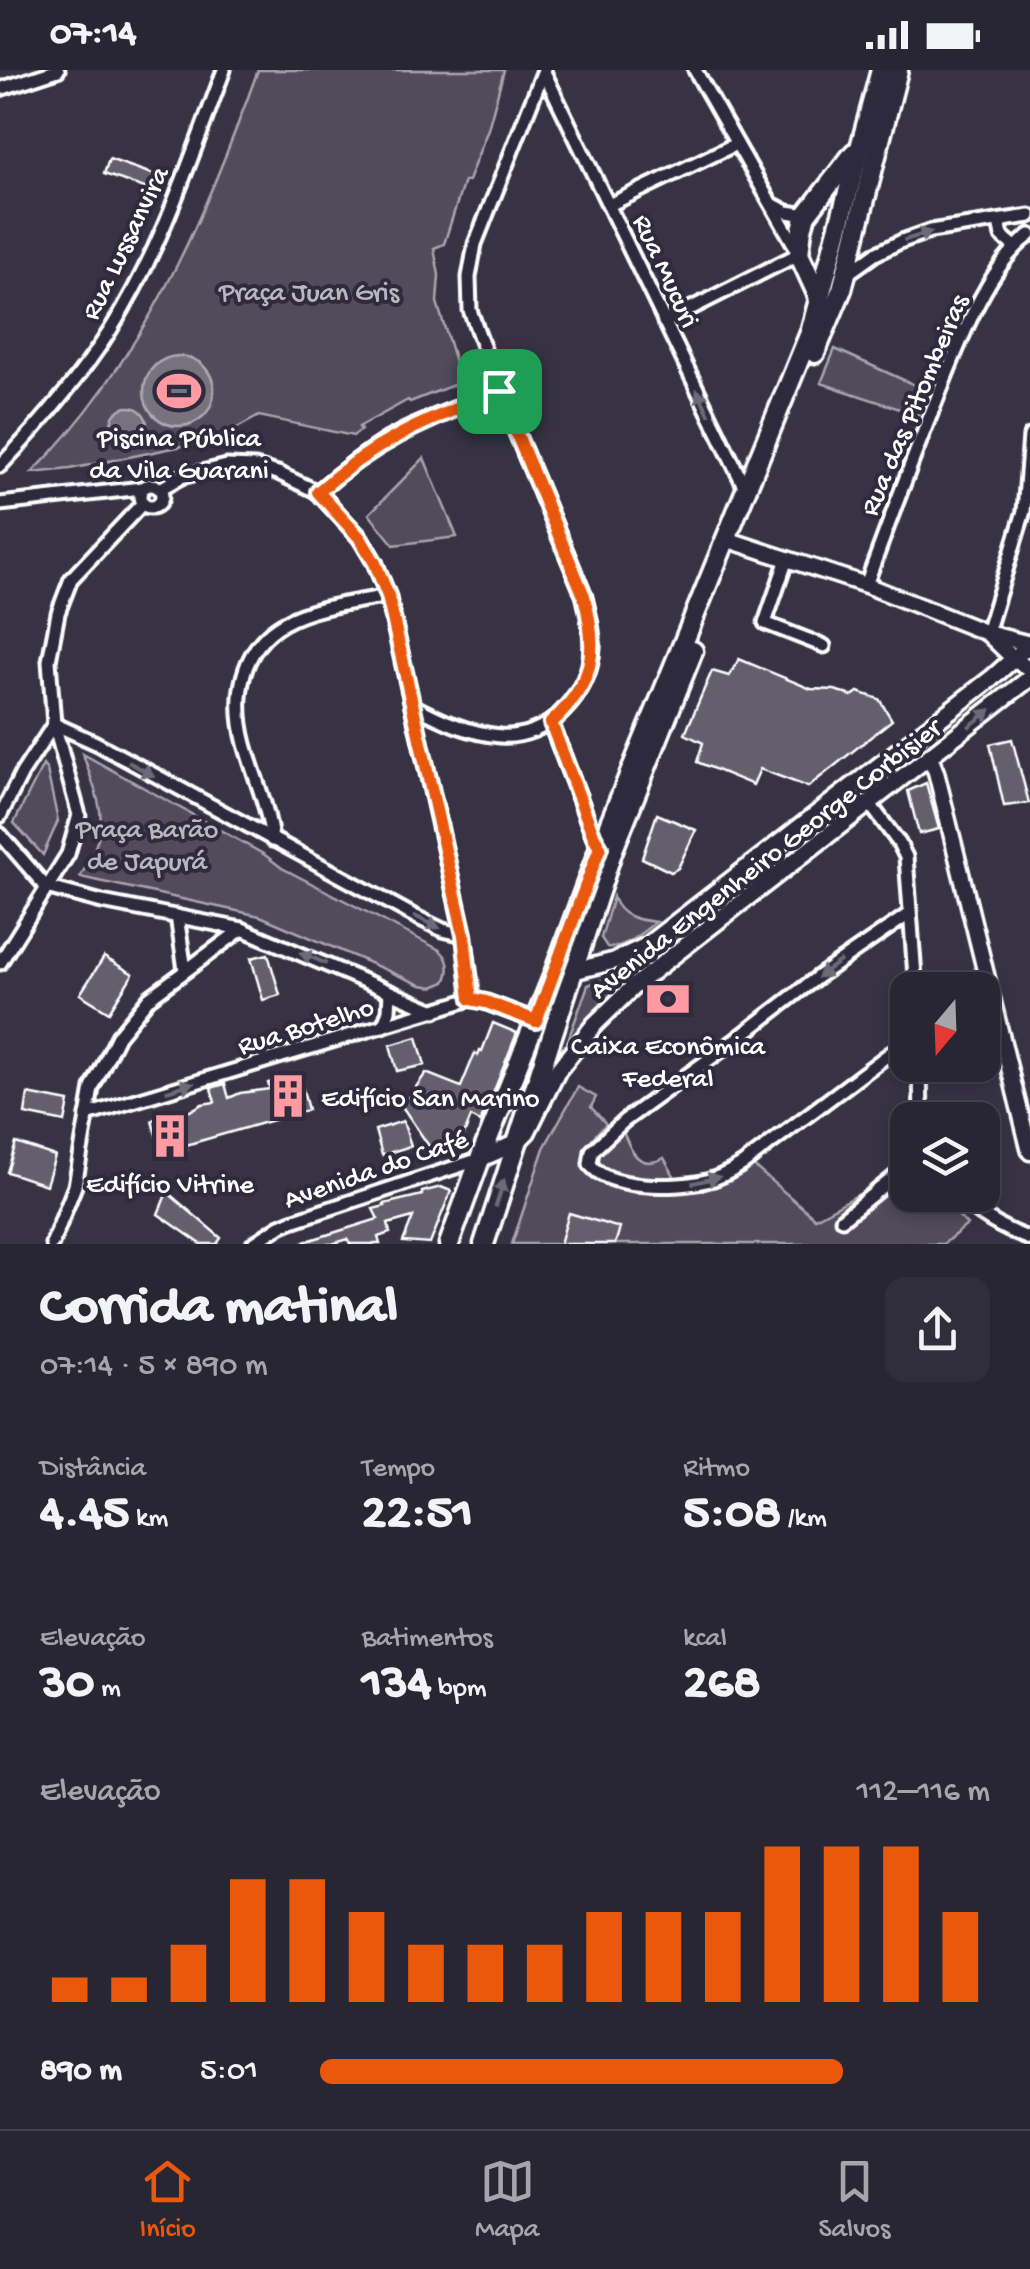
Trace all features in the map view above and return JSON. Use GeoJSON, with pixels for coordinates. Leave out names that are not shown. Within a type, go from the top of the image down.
{"type":"FeatureCollection","features":[{"type":"Feature","properties":{"kind":"main road"},"geometry":{"type":"LineString","coordinates":[[732,541],[746,490],[810,334],[862,142],[894,71]]}},
{"type":"Feature","properties":{"kind":"main road"},"geometry":{"type":"LineString","coordinates":[[449,1244],[480,1158],[732,541],[842,290],[894,71]]}},
{"type":"Feature","properties":{"kind":"main road"},"geometry":{"type":"LineString","coordinates":[[820,301],[799,254],[806,215],[862,142]]}},
{"type":"Feature","properties":{"kind":"main road"},"geometry":{"type":"LineString","coordinates":[[806,215],[827,204],[844,206],[856,229]]}},
{"type":"Feature","properties":{"kind":"main road","name":"Avenida Engenheiro George Corbisier"},"geometry":{"type":"LineString","coordinates":[[553,977],[614,960],[646,946],[1030,644]]}},
{"type":"Feature","properties":{"kind":"main road","name":"Avenida Engenheiro George Corbisier"},"geometry":{"type":"LineString","coordinates":[[516,1143],[526,1132],[558,1070],[634,986],[1030,678]]}},
{"type":"Feature","properties":{"kind":"main road"},"geometry":{"type":"LineString","coordinates":[[930,757],[929,737],[966,706],[975,691]]}},
{"type":"Feature","properties":{"kind":"main road"},"geometry":{"type":"LineString","coordinates":[[484,1244],[572,971],[606,849]]}},
{"type":"Feature","properties":{"kind":"main road","name":"Avenida do Café"},"geometry":{"type":"LineString","coordinates":[[480,1158],[516,1143]]}},
{"type":"Feature","properties":{"kind":"street"},"geometry":{"type":"LineString","coordinates":[[0,89],[58,70]]}},
{"type":"Feature","properties":{"kind":"street","name":"Rua Lussanvira"},"geometry":{"type":"LineString","coordinates":[[0,466],[33,431],[111,330],[174,201],[224,70]]}},
{"type":"Feature","properties":{"kind":"street"},"geometry":{"type":"LineString","coordinates":[[696,70],[768,202],[814,272],[837,278],[875,254],[930,231],[1030,216]]}},
{"type":"Feature","properties":{"kind":"street"},"geometry":{"type":"LineString","coordinates":[[412,706],[470,731],[504,736],[527,732],[551,723],[571,705],[585,680],[593,650],[584,596],[499,391],[470,310],[469,277],[476,244],[544,71]]}},
{"type":"Feature","properties":{"kind":"street","name":"Rua Mucuri"},"geometry":{"type":"LineString","coordinates":[[544,71],[746,490]]}},
{"type":"Feature","properties":{"kind":"street"},"geometry":{"type":"LineString","coordinates":[[609,205],[736,144]]}},
{"type":"Feature","properties":{"kind":"street"},"geometry":{"type":"LineString","coordinates":[[768,202],[786,212],[806,215]]}},
{"type":"Feature","properties":{"kind":"street"},"geometry":{"type":"LineString","coordinates":[[999,222],[1002,236],[1015,247]]}},
{"type":"Feature","properties":{"kind":"street","name":"Rua das Pitombeiras"},"geometry":{"type":"LineString","coordinates":[[866,585],[978,303],[1015,247],[1030,235]]}},
{"type":"Feature","properties":{"kind":"street"},"geometry":{"type":"LineString","coordinates":[[664,322],[799,254]]}},
{"type":"Feature","properties":{"kind":"street"},"geometry":{"type":"LineString","coordinates":[[318,492],[386,441],[499,391]]}},
{"type":"Feature","properties":{"kind":"street"},"geometry":{"type":"LineString","coordinates":[[987,633],[1024,510],[1030,436]]}},
{"type":"Feature","properties":{"kind":"street"},"geometry":{"type":"LineString","coordinates":[[0,504],[142,488],[149,484],[160,488],[181,477],[228,466],[278,473],[318,492],[360,538],[388,596],[464,935],[471,999],[536,1021]]}},
{"type":"Feature","properties":{"kind":"street"},"geometry":{"type":"LineString","coordinates":[[142,488],[139,497],[149,507],[159,503],[160,488]]}},
{"type":"Feature","properties":{"kind":"street"},"geometry":{"type":"LineString","coordinates":[[0,963],[68,854],[80,815],[54,724],[49,661],[58,613],[71,578],[142,504]]}},
{"type":"Feature","properties":{"kind":"street"},"geometry":{"type":"LineString","coordinates":[[732,541],[866,585],[987,633],[1030,644]]}},
{"type":"Feature","properties":{"kind":"street"},"geometry":{"type":"LineString","coordinates":[[786,560],[765,623],[824,646]]}},
{"type":"Feature","properties":{"kind":"street"},"geometry":{"type":"LineString","coordinates":[[272,840],[270,818],[242,731],[240,696],[244,666],[259,644],[284,623],[325,608],[388,596]]}},
{"type":"Feature","properties":{"kind":"street"},"geometry":{"type":"LineString","coordinates":[[987,633],[1030,670]]}},
{"type":"Feature","properties":{"kind":"street"},"geometry":{"type":"LineString","coordinates":[[551,723],[594,837],[606,849]]}},
{"type":"Feature","properties":{"kind":"street"},"geometry":{"type":"LineString","coordinates":[[0,816],[54,724]]}},
{"type":"Feature","properties":{"kind":"street"},"geometry":{"type":"LineString","coordinates":[[54,724],[421,919],[464,935]]}},
{"type":"Feature","properties":{"kind":"street"},"geometry":{"type":"LineString","coordinates":[[930,757],[1030,1152]]}},
{"type":"Feature","properties":{"kind":"street"},"geometry":{"type":"LineString","coordinates":[[870,804],[906,857],[914,972]]}},
{"type":"Feature","properties":{"kind":"street"},"geometry":{"type":"LineString","coordinates":[[0,834],[46,886],[102,902],[242,929],[435,1010]]}},
{"type":"Feature","properties":{"kind":"street"},"geometry":{"type":"LineString","coordinates":[[890,1052],[724,1176],[680,1185],[650,1184],[609,1178],[598,1174],[590,1164],[592,1151],[604,1137],[819,976],[909,914]]}},
{"type":"Feature","properties":{"kind":"street"},"geometry":{"type":"LineString","coordinates":[[177,916],[185,970]]}},
{"type":"Feature","properties":{"kind":"street"},"geometry":{"type":"LineString","coordinates":[[52,1244],[75,1186],[92,1088],[118,1036],[150,998],[242,929]]}},
{"type":"Feature","properties":{"kind":"street"},"geometry":{"type":"LineString","coordinates":[[383,1026],[390,992]]}},
{"type":"Feature","properties":{"kind":"street","name":"Rua Botelho"},"geometry":{"type":"LineString","coordinates":[[86,1115],[471,999]]}},
{"type":"Feature","properties":{"kind":"street","name":"Avenida do Café"},"geometry":{"type":"LineString","coordinates":[[253,1244],[292,1221],[480,1158]]}},
{"type":"Feature","properties":{"kind":"street"},"geometry":{"type":"LineString","coordinates":[[842,1219],[890,1180]]}},
{"type":"Feature","properties":{"kind":"street"},"geometry":{"type":"LineString","coordinates":[[976,1212],[1030,1239]]}},
{"type":"Feature","properties":{"kind":"green space","name":"Praça Juan Gris"},"geometry":{"type":"Polygon","coordinates":[[[258,70],[504,70],[488,129],[468,181],[464,181],[444,244],[434,248],[439,275],[437,302],[461,382],[408,400],[359,427],[361,430],[353,436],[259,416],[217,439],[32,473],[72,429],[139,335],[193,232],[258,70]]]}},
{"type":"Feature","properties":{"kind":"green space"},"geometry":{"type":"Polygon","coordinates":[[[835,349],[928,391],[918,415],[821,383],[835,349]]]}},
{"type":"Feature","properties":{"kind":"green space"},"geometry":{"type":"Polygon","coordinates":[[[424,458],[457,537],[394,545],[369,514],[424,458]]]}},
{"type":"Feature","properties":{"kind":"green space","name":"Praça Barão de Japurá"},"geometry":{"type":"Polygon","coordinates":[[[83,754],[282,868],[438,949],[448,964],[445,982],[433,987],[421,985],[260,916],[80,877],[97,842],[101,816],[83,754]]]}},
{"type":"Feature","properties":{"kind":"green space","name":"Praça Barão de Japurá"},"geometry":{"type":"Polygon","coordinates":[[[43,765],[58,821],[43,855],[14,823],[43,765]]]}},
{"type":"Feature","properties":{"kind":"green space"},"geometry":{"type":"Polygon","coordinates":[[[613,897],[624,913],[656,922],[627,943],[607,947],[601,938],[613,897]]]}},
{"type":"Feature","properties":{"kind":"green space"},"geometry":{"type":"Polygon","coordinates":[[[642,965],[564,1051],[588,985],[642,965]]]}},
{"type":"Feature","properties":{"kind":"green space"},"geometry":{"type":"Polygon","coordinates":[[[578,1087],[596,1097],[591,1107],[606,1124],[585,1151],[584,1162],[593,1177],[625,1187],[689,1188],[750,1163],[815,1218],[890,1177],[890,1212],[955,1212],[967,1225],[943,1244],[512,1244],[544,1148],[578,1087]]]}},
{"type":"Feature","properties":{"kind":"green space"},"geometry":{"type":"Polygon","coordinates":[[[622,1129],[636,1156],[648,1162],[664,1158],[677,1181],[611,1174],[598,1167],[600,1150],[622,1129]]]}},
{"type":"Feature","properties":{"kind":"shaded area","name":"Piscina Pública da Vila Guarani"},"geometry":{"type":"Polygon","coordinates":[[[179,356],[204,366],[214,391],[204,416],[179,426],[154,416],[144,391],[154,366],[179,356]]]}},
{"type":"Feature","properties":{"kind":"shaded area"},"geometry":{"type":"Polygon","coordinates":[[[129,407],[142,412],[147,425],[142,438],[129,443],[116,438],[111,425],[116,412],[129,407]]]}},
{"type":"Feature","properties":{"kind":"building"},"geometry":{"type":"Polygon","coordinates":[[[109,159],[161,177],[156,192],[104,174],[109,159]]]}},
{"type":"Feature","properties":{"kind":"building"},"geometry":{"type":"Polygon","coordinates":[[[739,659],[811,689],[835,690],[852,696],[858,692],[879,699],[892,720],[808,787],[760,769],[753,785],[697,762],[703,743],[685,734],[712,671],[729,676],[739,659]]]}},
{"type":"Feature","properties":{"kind":"building"},"geometry":{"type":"Polygon","coordinates":[[[1012,739],[1029,803],[1004,806],[990,744],[1012,739]]]}},
{"type":"Feature","properties":{"kind":"building"},"geometry":{"type":"Polygon","coordinates":[[[926,783],[939,829],[919,834],[908,791],[926,783]]]}},
{"type":"Feature","properties":{"kind":"building"},"geometry":{"type":"Polygon","coordinates":[[[657,814],[696,830],[678,868],[671,872],[642,858],[657,814]]]}},
{"type":"Feature","properties":{"kind":"building"},"geometry":{"type":"Polygon","coordinates":[[[268,954],[280,995],[263,1000],[251,958],[268,954]]]}},
{"type":"Feature","properties":{"kind":"building"},"geometry":{"type":"Polygon","coordinates":[[[104,957],[133,974],[109,1012],[80,994],[104,957]]]}},
{"type":"Feature","properties":{"kind":"building"},"geometry":{"type":"Polygon","coordinates":[[[493,1023],[517,1033],[490,1101],[480,1122],[471,1117],[461,1142],[433,1152],[399,1102],[408,1098],[426,1073],[461,1087],[493,1023]]]}},
{"type":"Feature","properties":{"kind":"building"},"geometry":{"type":"Polygon","coordinates":[[[417,1037],[425,1065],[397,1071],[390,1045],[417,1037]]]}},
{"type":"Feature","properties":{"kind":"building"},"geometry":{"type":"Polygon","coordinates":[[[299,1074],[308,1110],[186,1145],[187,1150],[181,1154],[163,1157],[152,1121],[215,1102],[211,1088],[225,1084],[229,1098],[270,1089],[268,1083],[299,1074]]]}},
{"type":"Feature","properties":{"kind":"building"},"geometry":{"type":"Polygon","coordinates":[[[28,1094],[69,1102],[65,1122],[25,1114],[28,1094]]]}},
{"type":"Feature","properties":{"kind":"building"},"geometry":{"type":"Polygon","coordinates":[[[403,1121],[411,1146],[382,1155],[375,1130],[403,1121]]]}},
{"type":"Feature","properties":{"kind":"building"},"geometry":{"type":"Polygon","coordinates":[[[16,1143],[55,1156],[46,1185],[7,1172],[16,1143]]]}},
{"type":"Feature","properties":{"kind":"building"},"geometry":{"type":"Polygon","coordinates":[[[441,1187],[451,1191],[430,1244],[403,1242],[413,1217],[388,1224],[390,1233],[378,1237],[380,1244],[350,1244],[348,1239],[332,1244],[304,1244],[378,1219],[373,1209],[384,1204],[441,1187]]]}},
{"type":"Feature","properties":{"kind":"building"},"geometry":{"type":"Polygon","coordinates":[[[167,1192],[221,1238],[217,1244],[201,1244],[158,1214],[167,1192]]]}},
{"type":"Feature","properties":{"kind":"building"},"geometry":{"type":"Polygon","coordinates":[[[569,1213],[620,1228],[615,1244],[560,1244],[569,1213]]]}},
{"type":"Feature","properties":{"kind":"place","name":"Piscina Pública da Vila Guarani"},"geometry":{"type":"Point","coordinates":[179,391]}},
{"type":"Feature","properties":{"kind":"place","name":"Caixa Econômica Federal"},"geometry":{"type":"Point","coordinates":[668,999]}},
{"type":"Feature","properties":{"kind":"place","name":"Edifício San Marino"},"geometry":{"type":"Point","coordinates":[288,1096]}},
{"type":"Feature","properties":{"kind":"place","name":"Edifício Vitrine"},"geometry":{"type":"Point","coordinates":[170,1136]}},
{"type":"Feature","properties":{"kind":"route"},"geometry":{"type":"LineString","coordinates":[[499,391],[584,596],[593,650],[585,680],[571,705],[551,723],[600,847],[536,1021],[471,999],[464,935],[388,596],[360,538],[318,492],[386,441],[499,391]]}}]}
